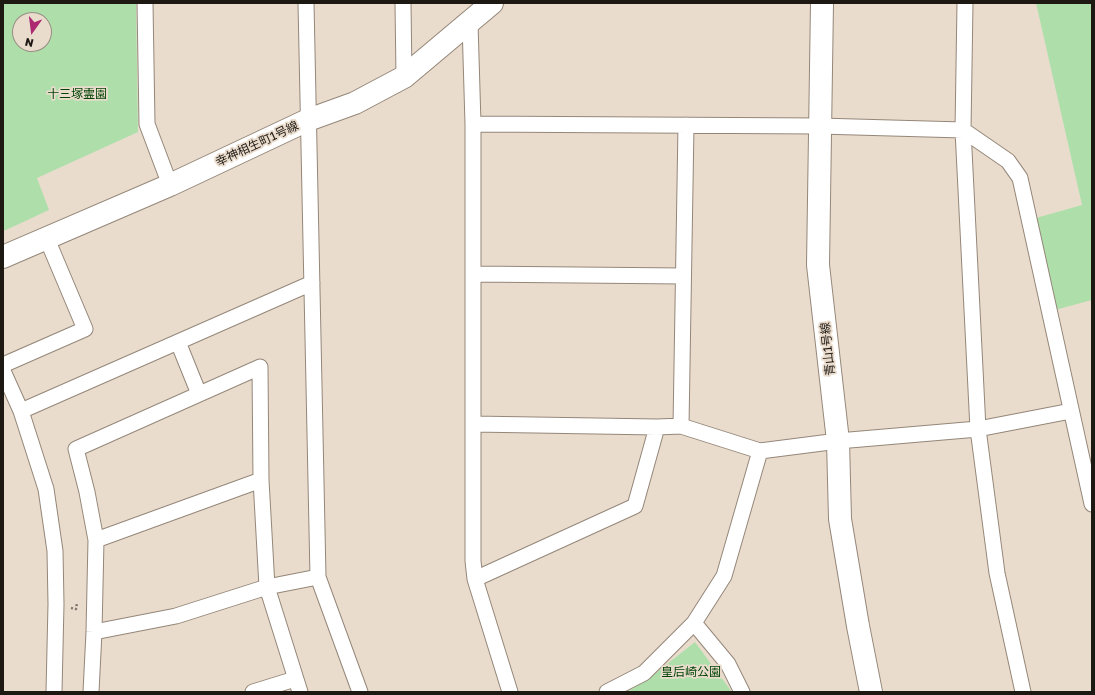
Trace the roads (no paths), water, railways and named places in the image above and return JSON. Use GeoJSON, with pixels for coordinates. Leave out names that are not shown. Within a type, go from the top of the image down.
{"type":"FeatureCollection","features":[{"type":"Feature","properties":{"kind":"street"},"geometry":{"type":"LineString","coordinates":[[145,3],[147,124],[170,185]]}},
{"type":"Feature","properties":{"kind":"street"},"geometry":{"type":"LineString","coordinates":[[306,3],[318,577],[360,692]]}},
{"type":"Feature","properties":{"kind":"street"},"geometry":{"type":"LineString","coordinates":[[403,3],[404,77]]}},
{"type":"Feature","properties":{"kind":"street","name":"幸神相生町1号線"},"geometry":{"type":"LineString","coordinates":[[3,257],[170,185],[308,120],[355,103],[404,77],[492,3]]}},
{"type":"Feature","properties":{"kind":"street","name":"青山1号線"},"geometry":{"type":"LineString","coordinates":[[822,3],[818,265],[838,441],[840,519],[871,692]]}},
{"type":"Feature","properties":{"kind":"street"},"geometry":{"type":"LineString","coordinates":[[965,3],[963,130],[978,429],[997,573],[1023,692]]}},
{"type":"Feature","properties":{"kind":"street"},"geometry":{"type":"LineString","coordinates":[[470,23],[473,124],[473,561],[475,579],[510,692]]}},
{"type":"Feature","properties":{"kind":"street"},"geometry":{"type":"LineString","coordinates":[[473,124],[819,126],[963,130],[1008,161],[1020,178],[1092,504]]}},
{"type":"Feature","properties":{"kind":"street"},"geometry":{"type":"LineString","coordinates":[[681,426],[686,125]]}},
{"type":"Feature","properties":{"kind":"street"},"geometry":{"type":"LineString","coordinates":[[3,365],[85,329],[47,238]]}},
{"type":"Feature","properties":{"kind":"street"},"geometry":{"type":"LineString","coordinates":[[473,274],[683,276]]}},
{"type":"Feature","properties":{"kind":"street"},"geometry":{"type":"LineString","coordinates":[[21,411],[312,283]]}},
{"type":"Feature","properties":{"kind":"street"},"geometry":{"type":"LineString","coordinates":[[178,342],[199,394]]}},
{"type":"Feature","properties":{"kind":"street"},"geometry":{"type":"LineString","coordinates":[[91,692],[96,540],[87,492],[76,449],[260,367],[261,480],[267,587],[298,685],[253,692]]}},
{"type":"Feature","properties":{"kind":"street"},"geometry":{"type":"LineString","coordinates":[[3,371],[21,411],[46,489],[55,551],[56,604],[54,692]]}},
{"type":"Feature","properties":{"kind":"street"},"geometry":{"type":"LineString","coordinates":[[473,424],[657,427],[681,426],[760,450],[838,441],[978,429],[1071,411]]}},
{"type":"Feature","properties":{"kind":"street"},"geometry":{"type":"LineString","coordinates":[[475,579],[635,506],[657,427]]}},
{"type":"Feature","properties":{"kind":"street"},"geometry":{"type":"LineString","coordinates":[[607,692],[644,673],[694,623],[724,576],[760,450]]}},
{"type":"Feature","properties":{"kind":"street"},"geometry":{"type":"LineString","coordinates":[[96,540],[261,480]]}},
{"type":"Feature","properties":{"kind":"street"},"geometry":{"type":"LineString","coordinates":[[94,632],[176,616],[267,587],[318,577]]}},
{"type":"Feature","properties":{"kind":"street"},"geometry":{"type":"LineString","coordinates":[[694,623],[728,664],[742,692]]}},
{"type":"Feature","properties":{"kind":"park label","name":"十三塚霊園"},"geometry":{"type":"Point","coordinates":[77,94]}},
{"type":"Feature","properties":{"kind":"park label","name":"皇后崎公園"},"geometry":{"type":"Point","coordinates":[691,672]}}]}
